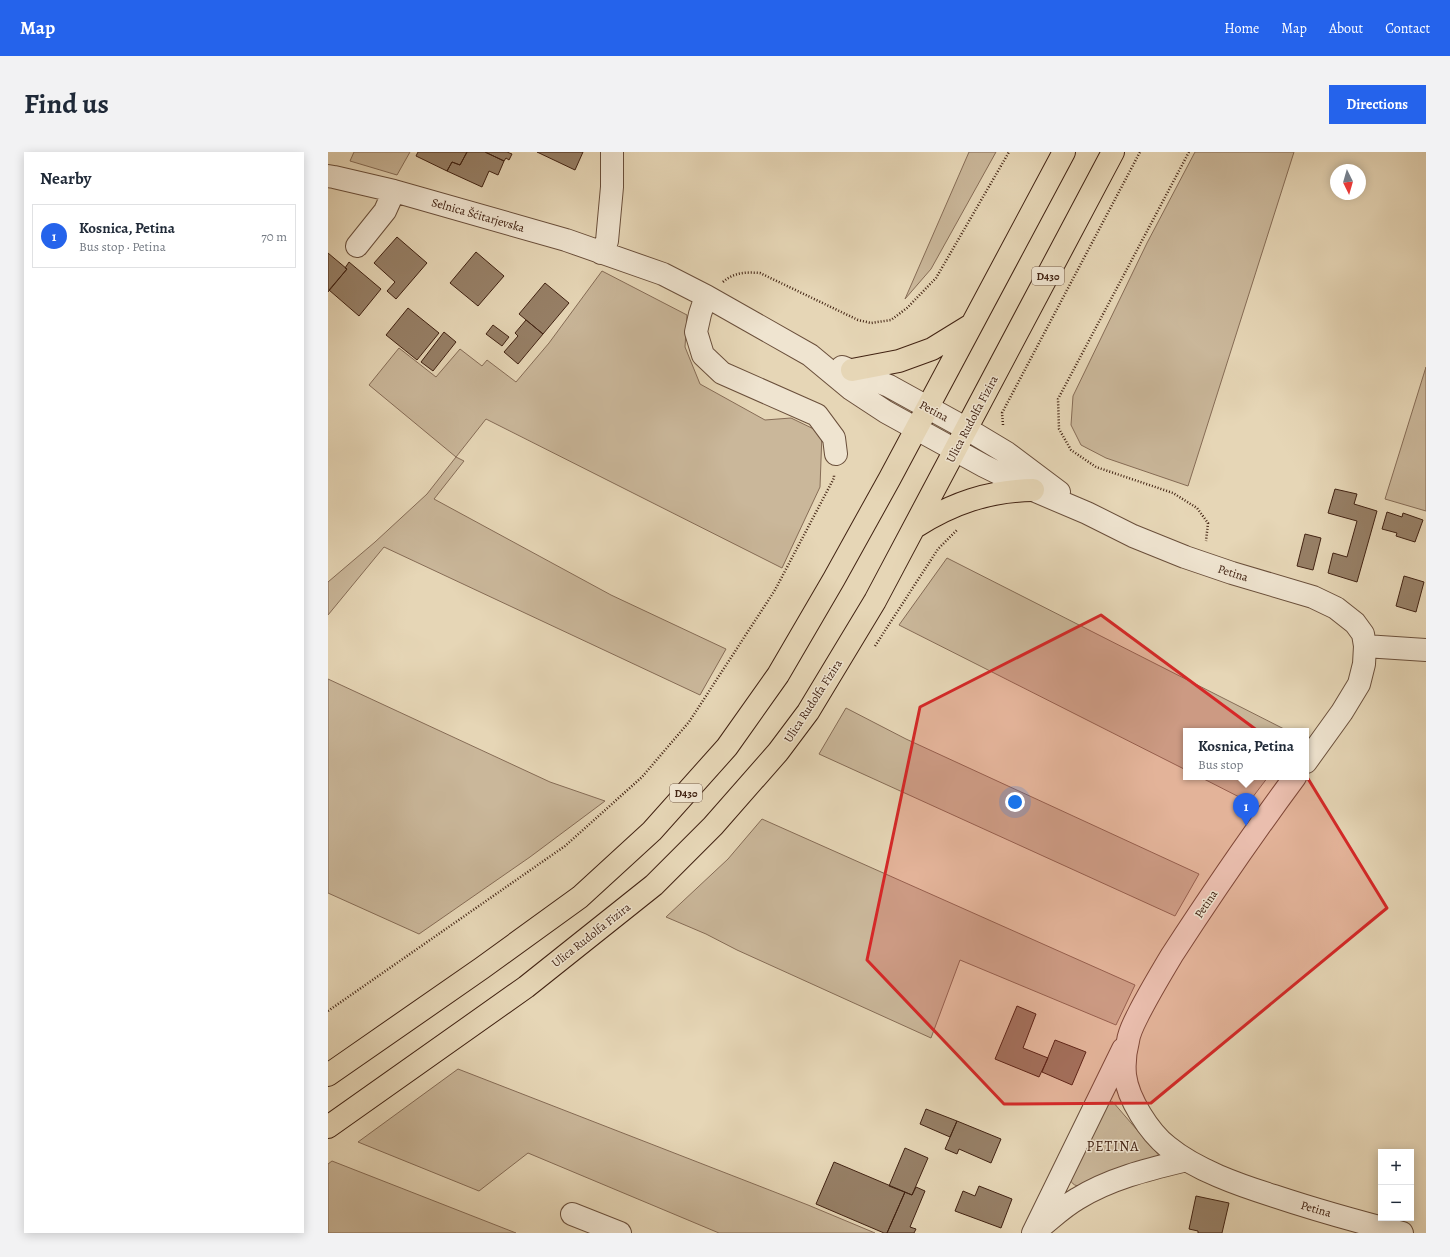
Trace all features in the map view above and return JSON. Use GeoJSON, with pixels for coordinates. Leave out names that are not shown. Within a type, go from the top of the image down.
{"type":"FeatureCollection","features":[{"type":"Feature","properties":{"kind":"main road","name":"D430"},"geometry":{"type":"LineString","coordinates":[[328,1074],[482,968],[580,897],[652,831],[727,747],[778,675],[834,579],[1064,152]]}},
{"type":"Feature","properties":{"kind":"main road","name":"Ulica Rudolfa Fizira"},"geometry":{"type":"LineString","coordinates":[[328,1127],[526,987],[654,885],[713,826],[778,752],[808,712],[875,601],[1113,152]]}},
{"type":"Feature","properties":{"kind":"main road"},"geometry":{"type":"LineString","coordinates":[[852,370],[899,361],[932,349],[972,324]]}},
{"type":"Feature","properties":{"kind":"main road"},"geometry":{"type":"LineString","coordinates":[[915,527],[953,506],[993,493],[1033,490]]}},
{"type":"Feature","properties":{"kind":"street"},"geometry":{"type":"LineString","coordinates":[[601,253],[607,241],[612,187],[612,152]]}},
{"type":"Feature","properties":{"kind":"street","name":"Selnica Šćitarjevska"},"geometry":{"type":"LineString","coordinates":[[328,176],[334,176],[394,191],[566,240],[625,261]]}},
{"type":"Feature","properties":{"kind":"street"},"geometry":{"type":"LineString","coordinates":[[357,246],[385,211],[394,191]]}},
{"type":"Feature","properties":{"kind":"street","name":"Petina"},"geometry":{"type":"LineString","coordinates":[[625,261],[663,274],[706,296],[810,355],[872,403],[956,450],[1033,490],[1087,513],[1133,536],[1203,563],[1313,597],[1336,608],[1355,623],[1363,634],[1365,646],[1364,664],[1359,684],[1342,712],[1309,758]]}},
{"type":"Feature","properties":{"kind":"street"},"geometry":{"type":"LineString","coordinates":[[706,296],[696,332],[703,355],[722,373],[817,415],[834,438],[836,454]]}},
{"type":"Feature","properties":{"kind":"street","name":"Petina"},"geometry":{"type":"LineString","coordinates":[[810,355],[852,370],[889,386],[967,429],[997,447],[1087,513]]}},
{"type":"Feature","properties":{"kind":"street"},"geometry":{"type":"LineString","coordinates":[[1365,646],[1426,650]]}},
{"type":"Feature","properties":{"kind":"street","name":"Petina"},"geometry":{"type":"LineString","coordinates":[[1034,1232],[1150,992],[1189,929],[1264,819],[1293,780]]}},
{"type":"Feature","properties":{"kind":"street","name":"Petina"},"geometry":{"type":"LineString","coordinates":[[1128,1039],[1125,1059],[1125,1076],[1128,1086],[1139,1113],[1158,1138],[1168,1148],[1188,1160],[1240,1185],[1311,1208],[1402,1233]]}},
{"type":"Feature","properties":{"kind":"street","name":"Petina"},"geometry":{"type":"LineString","coordinates":[[1034,1232],[1077,1199],[1112,1181],[1145,1170],[1188,1160]]}},
{"type":"Feature","properties":{"kind":"street"},"geometry":{"type":"LineString","coordinates":[[572,1214],[620,1233]]}},
{"type":"Feature","properties":{"kind":"path"},"geometry":{"type":"LineString","coordinates":[[706,296],[729,277],[746,272],[760,273],[858,320],[871,323],[891,320],[907,308],[936,278],[1009,152]]}},
{"type":"Feature","properties":{"kind":"path"},"geometry":{"type":"LineString","coordinates":[[997,447],[1003,430],[1002,412],[1140,152]]}},
{"type":"Feature","properties":{"kind":"path"},"geometry":{"type":"LineString","coordinates":[[1189,152],[1071,373],[1058,399],[1058,406],[1059,428],[1071,450],[1096,467],[1173,493],[1197,508],[1208,522],[1203,563]]}},
{"type":"Feature","properties":{"kind":"path"},"geometry":{"type":"LineString","coordinates":[[328,1010],[565,846],[642,777],[689,722],[775,590],[834,478],[836,454]]}},
{"type":"Feature","properties":{"kind":"highlighted area"},"geometry":{"type":"Polygon","coordinates":[[[1101,615],[1296,759],[1387,908],[1151,1103],[1004,1104],[867,960],[920,707],[1101,615]]]}},
{"type":"Feature","properties":{"kind":"shaded area"},"geometry":{"type":"Polygon","coordinates":[[[354,152],[410,152],[397,175],[350,161],[354,152]]]}},
{"type":"Feature","properties":{"kind":"shaded area"},"geometry":{"type":"Polygon","coordinates":[[[969,152],[996,152],[931,269],[905,299],[969,152]]]}},
{"type":"Feature","properties":{"kind":"shaded area"},"geometry":{"type":"Polygon","coordinates":[[[1195,152],[1294,152],[1188,486],[1106,458],[1081,445],[1071,425],[1073,396],[1147,243],[1195,152]]]}},
{"type":"Feature","properties":{"kind":"shaded area"},"geometry":{"type":"Polygon","coordinates":[[[602,271],[687,315],[685,347],[700,384],[765,420],[791,418],[822,433],[820,487],[782,568],[486,419],[456,457],[369,385],[399,348],[436,377],[460,349],[482,366],[487,360],[516,382],[549,343],[602,271]]]}},
{"type":"Feature","properties":{"kind":"shaded area"},"geometry":{"type":"Polygon","coordinates":[[[1426,367],[1426,511],[1385,499],[1426,367]]]}},
{"type":"Feature","properties":{"kind":"shaded area"},"geometry":{"type":"Polygon","coordinates":[[[456,457],[464,461],[434,499],[611,595],[726,649],[700,695],[384,547],[328,615],[328,582],[375,542],[427,494],[456,457]]]}},
{"type":"Feature","properties":{"kind":"shaded area"},"geometry":{"type":"Polygon","coordinates":[[[947,558],[1282,728],[1183,728],[1183,768],[899,625],[947,558]]]}},
{"type":"Feature","properties":{"kind":"shaded area"},"geometry":{"type":"Polygon","coordinates":[[[328,679],[550,782],[605,801],[530,857],[419,934],[328,893],[328,679]]]}},
{"type":"Feature","properties":{"kind":"shaded area"},"geometry":{"type":"Polygon","coordinates":[[[846,708],[906,739],[1199,874],[1175,916],[819,754],[846,708]]]}},
{"type":"Feature","properties":{"kind":"shaded area"},"geometry":{"type":"Polygon","coordinates":[[[1206,780],[1266,780],[1249,802],[1206,780]]]}},
{"type":"Feature","properties":{"kind":"shaded area"},"geometry":{"type":"Polygon","coordinates":[[[762,819],[1135,985],[1116,1025],[960,960],[931,1038],[666,917],[728,859],[762,819]]]}},
{"type":"Feature","properties":{"kind":"shaded area"},"geometry":{"type":"Polygon","coordinates":[[[458,1069],[808,1205],[875,1233],[719,1233],[528,1153],[479,1191],[358,1142],[458,1069]]]}},
{"type":"Feature","properties":{"kind":"shaded area"},"geometry":{"type":"Polygon","coordinates":[[[1109,1102],[1113,1102],[1162,1159],[1080,1186],[1074,1185],[1070,1178],[1109,1102]]]}},
{"type":"Feature","properties":{"kind":"shaded area"},"geometry":{"type":"Polygon","coordinates":[[[332,1161],[516,1233],[328,1233],[328,1164],[332,1161]]]}},
{"type":"Feature","properties":{"kind":"building"},"geometry":{"type":"Polygon","coordinates":[[[418,152],[467,152],[460,165],[452,162],[447,171],[416,156],[418,152]]]}},
{"type":"Feature","properties":{"kind":"building"},"geometry":{"type":"Polygon","coordinates":[[[467,152],[485,152],[504,161],[498,175],[489,171],[482,187],[447,171],[452,162],[460,165],[467,152]]]}},
{"type":"Feature","properties":{"kind":"building"},"geometry":{"type":"Polygon","coordinates":[[[485,152],[507,152],[512,154],[509,160],[506,158],[504,161],[485,152]]]}},
{"type":"Feature","properties":{"kind":"building"},"geometry":{"type":"Polygon","coordinates":[[[537,152],[583,152],[575,170],[537,152]]]}},
{"type":"Feature","properties":{"kind":"building"},"geometry":{"type":"Polygon","coordinates":[[[397,237],[427,263],[396,299],[387,291],[395,282],[374,263],[397,237]]]}},
{"type":"Feature","properties":{"kind":"building"},"geometry":{"type":"Polygon","coordinates":[[[476,252],[504,276],[478,306],[450,283],[476,252]]]}},
{"type":"Feature","properties":{"kind":"building"},"geometry":{"type":"Polygon","coordinates":[[[328,253],[347,269],[328,292],[328,253]]]}},
{"type":"Feature","properties":{"kind":"building"},"geometry":{"type":"Polygon","coordinates":[[[349,262],[381,289],[359,316],[329,290],[347,269],[345,268],[349,262]]]}},
{"type":"Feature","properties":{"kind":"building"},"geometry":{"type":"Polygon","coordinates":[[[545,283],[569,303],[543,334],[519,314],[545,283]]]}},
{"type":"Feature","properties":{"kind":"building"},"geometry":{"type":"Polygon","coordinates":[[[408,308],[439,333],[417,360],[386,335],[408,308]]]}},
{"type":"Feature","properties":{"kind":"building"},"geometry":{"type":"Polygon","coordinates":[[[526,320],[543,334],[518,364],[504,352],[518,336],[515,333],[526,320]]]}},
{"type":"Feature","properties":{"kind":"building"},"geometry":{"type":"Polygon","coordinates":[[[493,325],[509,337],[502,346],[486,334],[493,325]]]}},
{"type":"Feature","properties":{"kind":"building"},"geometry":{"type":"Polygon","coordinates":[[[444,332],[456,342],[433,371],[421,362],[444,332]]]}},
{"type":"Feature","properties":{"kind":"building"},"geometry":{"type":"Polygon","coordinates":[[[1335,489],[1357,494],[1354,504],[1377,511],[1357,582],[1328,573],[1333,553],[1347,557],[1357,521],[1328,513],[1335,489]]]}},
{"type":"Feature","properties":{"kind":"building"},"geometry":{"type":"Polygon","coordinates":[[[1387,512],[1402,517],[1403,513],[1423,520],[1415,542],[1396,536],[1397,533],[1382,529],[1387,512]]]}},
{"type":"Feature","properties":{"kind":"building"},"geometry":{"type":"Polygon","coordinates":[[[1305,534],[1321,538],[1313,570],[1297,566],[1305,534]]]}},
{"type":"Feature","properties":{"kind":"building"},"geometry":{"type":"Polygon","coordinates":[[[1404,576],[1424,582],[1416,612],[1396,606],[1404,576]]]}},
{"type":"Feature","properties":{"kind":"building"},"geometry":{"type":"Polygon","coordinates":[[[1252,805],[1258,808],[1249,822],[1243,818],[1252,805]]]}},
{"type":"Feature","properties":{"kind":"building"},"geometry":{"type":"Polygon","coordinates":[[[1017,1006],[1036,1014],[1023,1048],[1048,1058],[1039,1077],[995,1059],[1017,1006]]]}},
{"type":"Feature","properties":{"kind":"building"},"geometry":{"type":"Polygon","coordinates":[[[1055,1040],[1086,1052],[1072,1085],[1042,1072],[1055,1040]]]}},
{"type":"Feature","properties":{"kind":"building"},"geometry":{"type":"Polygon","coordinates":[[[926,1109],[957,1121],[950,1137],[920,1124],[926,1109]]]}},
{"type":"Feature","properties":{"kind":"building"},"geometry":{"type":"Polygon","coordinates":[[[957,1121],[1001,1139],[991,1163],[959,1149],[957,1154],[945,1149],[957,1121]]]}},
{"type":"Feature","properties":{"kind":"building"},"geometry":{"type":"Polygon","coordinates":[[[905,1148],[928,1158],[912,1195],[889,1186],[905,1148]]]}},
{"type":"Feature","properties":{"kind":"building"},"geometry":{"type":"Polygon","coordinates":[[[834,1162],[905,1192],[887,1233],[816,1204],[834,1162]]]}},
{"type":"Feature","properties":{"kind":"building"},"geometry":{"type":"Polygon","coordinates":[[[979,1186],[1012,1199],[1001,1228],[955,1211],[963,1191],[975,1196],[979,1186]]]}},
{"type":"Feature","properties":{"kind":"building"},"geometry":{"type":"Polygon","coordinates":[[[916,1187],[925,1191],[910,1227],[916,1229],[914,1233],[887,1233],[905,1192],[912,1195],[916,1187]]]}},
{"type":"Feature","properties":{"kind":"building"},"geometry":{"type":"Polygon","coordinates":[[[1196,1196],[1229,1203],[1222,1233],[1198,1233],[1198,1231],[1189,1229],[1196,1196]]]}},
{"type":"Feature","properties":{"kind":"place","name":"Kosnica, Petina"},"geometry":{"type":"Point","coordinates":[1246,826]}},
{"type":"Feature","properties":{"kind":"district","name":"PETINA"},"geometry":{"type":"Point","coordinates":[1113,1146]}}]}
